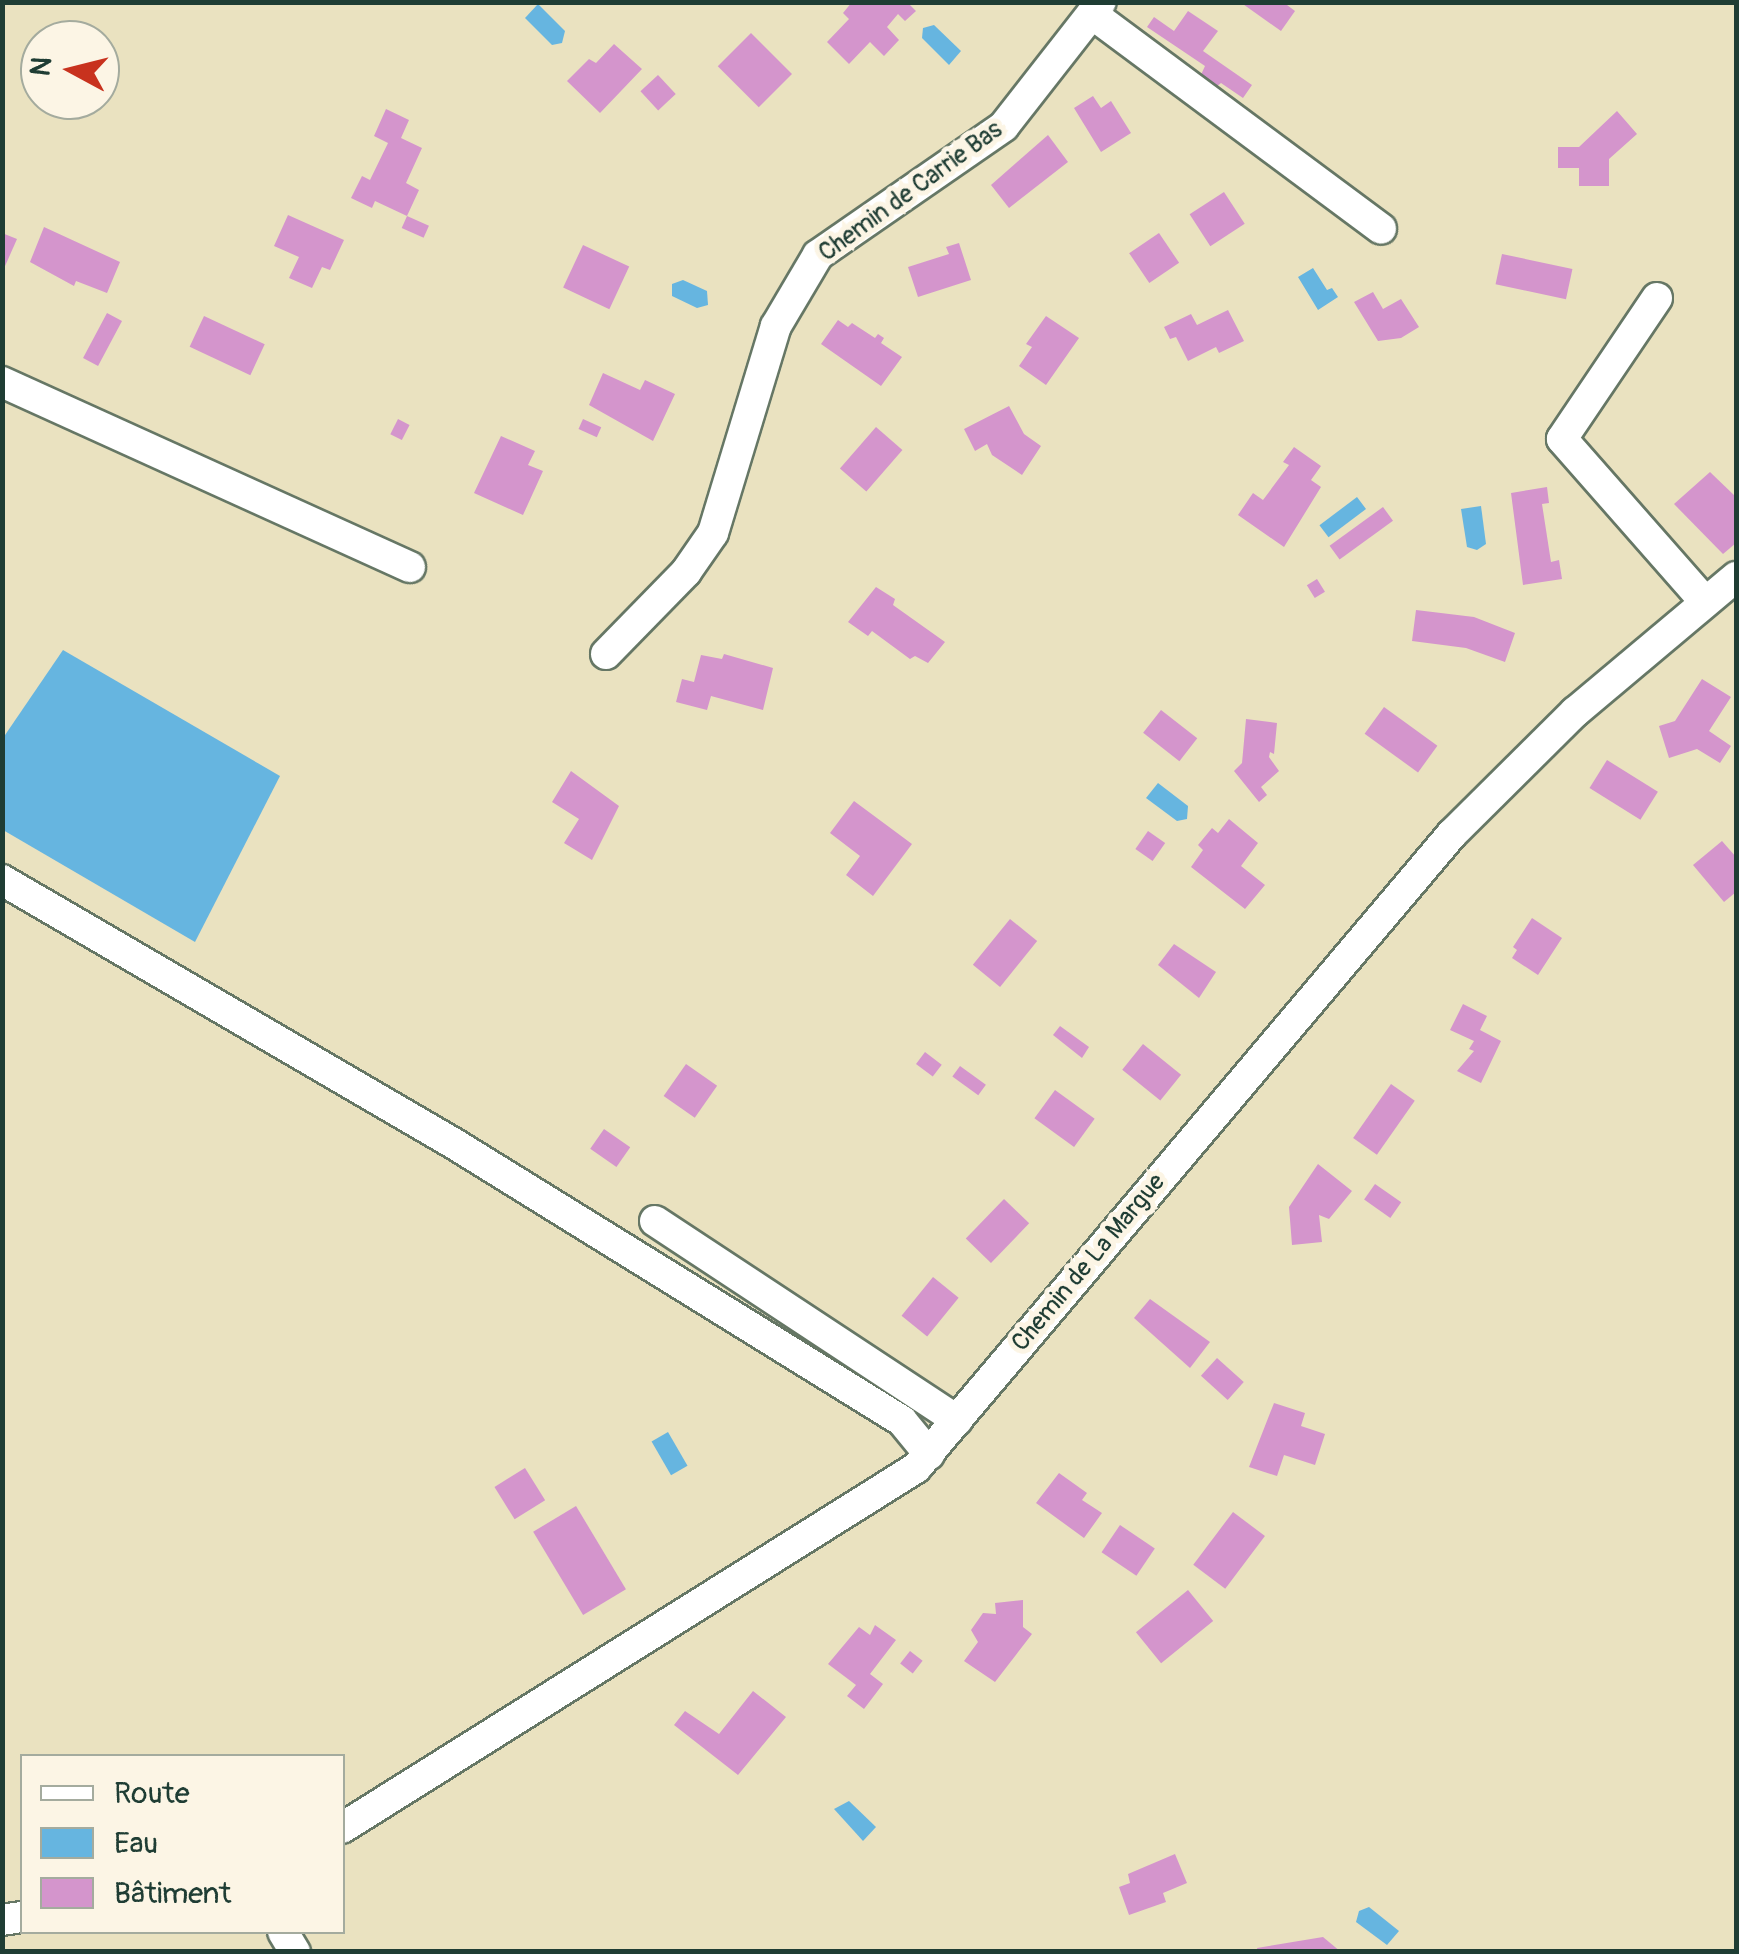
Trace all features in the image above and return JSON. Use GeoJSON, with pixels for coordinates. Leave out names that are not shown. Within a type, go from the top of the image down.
{"type":"FeatureCollection","features":[{"type":"Feature","properties":{"kind":"street"},"geometry":{"type":"LineString","coordinates":[[1096,8],[1381,229]]}},
{"type":"Feature","properties":{"kind":"street","name":"Chemin de Carrie Bas"},"geometry":{"type":"LineString","coordinates":[[606,654],[686,572],[713,533],[776,326],[818,255],[1004,126],[1096,8]]}},
{"type":"Feature","properties":{"kind":"street"},"geometry":{"type":"LineString","coordinates":[[1658,298],[1562,439],[1706,602]]}},
{"type":"Feature","properties":{"kind":"street"},"geometry":{"type":"LineString","coordinates":[[2,382],[410,567]]}},
{"type":"Feature","properties":{"kind":"street","name":"Chemin de La Margue"},"geometry":{"type":"LineString","coordinates":[[345,1826],[916,1468],[1452,834],[1574,712],[1736,577]]}},
{"type":"Feature","properties":{"kind":"street"},"geometry":{"type":"LineString","coordinates":[[2,880],[452,1143],[886,1410],[902,1421],[928,1454]]}},
{"type":"Feature","properties":{"kind":"street"},"geometry":{"type":"LineString","coordinates":[[655,1221],[958,1420]]}},
{"type":"Feature","properties":{"kind":"water"},"geometry":{"type":"Polygon","coordinates":[[[538,4],[565,31],[562,43],[552,45],[525,18],[538,4]]]}},
{"type":"Feature","properties":{"kind":"water"},"geometry":{"type":"Polygon","coordinates":[[[934,25],[961,51],[949,65],[922,38],[923,28],[934,25]]]}},
{"type":"Feature","properties":{"kind":"water"},"geometry":{"type":"Polygon","coordinates":[[[1313,268],[1327,290],[1332,288],[1338,297],[1318,310],[1298,277],[1313,268]]]}},
{"type":"Feature","properties":{"kind":"water"},"geometry":{"type":"Polygon","coordinates":[[[683,280],[707,291],[708,305],[697,308],[672,296],[672,284],[683,280]]]}},
{"type":"Feature","properties":{"kind":"water"},"geometry":{"type":"Polygon","coordinates":[[[1357,497],[1366,509],[1328,537],[1319,525],[1357,497]]]}},
{"type":"Feature","properties":{"kind":"water"},"geometry":{"type":"Polygon","coordinates":[[[1481,506],[1486,544],[1477,550],[1467,547],[1461,509],[1481,506]]]}},
{"type":"Feature","properties":{"kind":"water"},"geometry":{"type":"Polygon","coordinates":[[[63,650],[280,776],[195,942],[3,830],[3,738],[63,650]]]}},
{"type":"Feature","properties":{"kind":"water"},"geometry":{"type":"Polygon","coordinates":[[[1158,783],[1188,806],[1187,819],[1177,821],[1146,798],[1158,783]]]}},
{"type":"Feature","properties":{"kind":"water"},"geometry":{"type":"Polygon","coordinates":[[[668,1432],[688,1466],[671,1475],[652,1442],[668,1432]]]}},
{"type":"Feature","properties":{"kind":"water"},"geometry":{"type":"Polygon","coordinates":[[[849,1801],[876,1827],[863,1841],[834,1809],[849,1801]]]}},
{"type":"Feature","properties":{"kind":"water"},"geometry":{"type":"Polygon","coordinates":[[[1369,1907],[1399,1931],[1387,1945],[1356,1922],[1359,1911],[1369,1907]]]}},
{"type":"Feature","properties":{"kind":"building"},"geometry":{"type":"Polygon","coordinates":[[[852,2],[907,2],[916,11],[905,21],[898,14],[887,27],[899,40],[884,56],[870,42],[849,64],[827,42],[849,19],[843,13],[852,2]]]}},
{"type":"Feature","properties":{"kind":"building"},"geometry":{"type":"Polygon","coordinates":[[[1240,2],[1283,2],[1295,11],[1281,31],[1240,2]]]}},
{"type":"Feature","properties":{"kind":"building"},"geometry":{"type":"Polygon","coordinates":[[[1188,11],[1218,31],[1203,51],[1252,85],[1243,98],[1221,83],[1216,87],[1200,77],[1205,66],[1147,27],[1154,17],[1174,31],[1188,11]]]}},
{"type":"Feature","properties":{"kind":"building"},"geometry":{"type":"Polygon","coordinates":[[[751,33],[792,74],[759,107],[718,66],[751,33]]]}},
{"type":"Feature","properties":{"kind":"building"},"geometry":{"type":"Polygon","coordinates":[[[614,44],[642,69],[600,113],[567,81],[589,59],[596,63],[614,44]]]}},
{"type":"Feature","properties":{"kind":"building"},"geometry":{"type":"Polygon","coordinates":[[[658,75],[676,94],[658,110],[640,91],[658,75]]]}},
{"type":"Feature","properties":{"kind":"building"},"geometry":{"type":"Polygon","coordinates":[[[1093,96],[1101,108],[1111,101],[1131,133],[1101,152],[1074,108],[1093,96]]]}},
{"type":"Feature","properties":{"kind":"building"},"geometry":{"type":"Polygon","coordinates":[[[386,109],[409,120],[401,138],[422,148],[406,183],[419,190],[407,216],[375,201],[372,208],[351,198],[362,176],[370,180],[388,143],[374,136],[386,109]]]}},
{"type":"Feature","properties":{"kind":"building"},"geometry":{"type":"Polygon","coordinates":[[[1617,111],[1637,134],[1609,159],[1609,186],[1579,186],[1579,168],[1558,168],[1558,147],[1579,147],[1617,111]]]}},
{"type":"Feature","properties":{"kind":"building"},"geometry":{"type":"Polygon","coordinates":[[[1048,135],[1068,162],[1009,208],[991,185],[1048,135]]]}},
{"type":"Feature","properties":{"kind":"building"},"geometry":{"type":"Polygon","coordinates":[[[1224,192],[1245,224],[1210,246],[1190,214],[1224,192]]]}},
{"type":"Feature","properties":{"kind":"building"},"geometry":{"type":"Polygon","coordinates":[[[288,215],[344,240],[330,270],[322,267],[312,288],[289,278],[299,257],[274,246],[288,215]]]}},
{"type":"Feature","properties":{"kind":"building"},"geometry":{"type":"Polygon","coordinates":[[[407,216],[429,226],[424,238],[402,228],[407,216]]]}},
{"type":"Feature","properties":{"kind":"building"},"geometry":{"type":"Polygon","coordinates":[[[44,227],[120,262],[107,293],[76,281],[74,286],[30,262],[44,227]]]}},
{"type":"Feature","properties":{"kind":"building"},"geometry":{"type":"Polygon","coordinates":[[[2,233],[17,239],[2,273],[2,233]]]}},
{"type":"Feature","properties":{"kind":"building"},"geometry":{"type":"Polygon","coordinates":[[[1159,233],[1179,263],[1149,283],[1129,253],[1159,233]]]}},
{"type":"Feature","properties":{"kind":"building"},"geometry":{"type":"Polygon","coordinates":[[[959,243],[971,280],[918,297],[908,267],[949,254],[946,247],[959,243]]]}},
{"type":"Feature","properties":{"kind":"building"},"geometry":{"type":"Polygon","coordinates":[[[583,245],[629,267],[609,309],[563,288],[583,245]]]}},
{"type":"Feature","properties":{"kind":"building"},"geometry":{"type":"Polygon","coordinates":[[[1502,254],[1572,269],[1566,299],[1496,284],[1502,254]]]}},
{"type":"Feature","properties":{"kind":"building"},"geometry":{"type":"Polygon","coordinates":[[[1373,292],[1383,309],[1401,299],[1419,327],[1401,338],[1378,341],[1354,302],[1373,292]]]}},
{"type":"Feature","properties":{"kind":"building"},"geometry":{"type":"Polygon","coordinates":[[[1228,310],[1244,341],[1219,353],[1216,347],[1188,361],[1176,337],[1170,339],[1164,327],[1191,314],[1197,325],[1228,310]]]}},
{"type":"Feature","properties":{"kind":"building"},"geometry":{"type":"Polygon","coordinates":[[[107,313],[122,321],[98,366],[83,358],[107,313]]]}},
{"type":"Feature","properties":{"kind":"building"},"geometry":{"type":"Polygon","coordinates":[[[204,316],[265,344],[250,375],[190,347],[204,316]]]}},
{"type":"Feature","properties":{"kind":"building"},"geometry":{"type":"Polygon","coordinates":[[[1046,316],[1079,338],[1046,385],[1019,366],[1032,347],[1026,344],[1046,316]]]}},
{"type":"Feature","properties":{"kind":"building"},"geometry":{"type":"Polygon","coordinates":[[[838,320],[848,327],[852,323],[875,338],[878,334],[884,338],[881,343],[902,357],[881,386],[821,344],[838,320]]]}},
{"type":"Feature","properties":{"kind":"building"},"geometry":{"type":"Polygon","coordinates":[[[603,373],[640,390],[645,380],[675,394],[653,441],[589,405],[603,373]]]}},
{"type":"Feature","properties":{"kind":"building"},"geometry":{"type":"Polygon","coordinates":[[[1009,406],[1024,434],[1041,446],[1022,475],[992,455],[987,444],[975,451],[964,429],[1009,406]]]}},
{"type":"Feature","properties":{"kind":"building"},"geometry":{"type":"Polygon","coordinates":[[[398,419],[410,425],[402,440],[390,434],[398,419]]]}},
{"type":"Feature","properties":{"kind":"building"},"geometry":{"type":"Polygon","coordinates":[[[583,419],[601,427],[597,437],[579,429],[583,419]]]}},
{"type":"Feature","properties":{"kind":"building"},"geometry":{"type":"Polygon","coordinates":[[[876,427],[902,450],[866,491],[840,469],[876,427]]]}},
{"type":"Feature","properties":{"kind":"building"},"geometry":{"type":"Polygon","coordinates":[[[501,436],[535,451],[528,465],[543,471],[523,515],[474,493],[501,436]]]}},
{"type":"Feature","properties":{"kind":"building"},"geometry":{"type":"Polygon","coordinates":[[[1294,447],[1321,466],[1311,480],[1321,487],[1284,547],[1238,515],[1253,493],[1263,500],[1289,465],[1283,462],[1294,447]]]}},
{"type":"Feature","properties":{"kind":"building"},"geometry":{"type":"Polygon","coordinates":[[[1710,472],[1736,497],[1736,543],[1723,554],[1674,504],[1710,472]]]}},
{"type":"Feature","properties":{"kind":"building"},"geometry":{"type":"Polygon","coordinates":[[[1547,487],[1549,503],[1542,504],[1551,562],[1559,560],[1562,579],[1523,585],[1511,493],[1547,487]]]}},
{"type":"Feature","properties":{"kind":"building"},"geometry":{"type":"Polygon","coordinates":[[[1383,507],[1393,521],[1340,560],[1330,546],[1383,507]]]}},
{"type":"Feature","properties":{"kind":"building"},"geometry":{"type":"Polygon","coordinates":[[[1317,579],[1325,592],[1315,598],[1307,585],[1317,579]]]}},
{"type":"Feature","properties":{"kind":"building"},"geometry":{"type":"Polygon","coordinates":[[[876,587],[895,599],[893,605],[945,642],[928,663],[915,656],[910,659],[872,631],[868,636],[848,622],[876,587]]]}},
{"type":"Feature","properties":{"kind":"building"},"geometry":{"type":"Polygon","coordinates":[[[1416,610],[1474,617],[1515,633],[1505,662],[1466,648],[1412,641],[1416,610]]]}},
{"type":"Feature","properties":{"kind":"building"},"geometry":{"type":"Polygon","coordinates":[[[724,654],[773,668],[763,710],[711,696],[707,710],[676,702],[682,679],[694,682],[701,655],[722,659],[724,654]]]}},
{"type":"Feature","properties":{"kind":"building"},"geometry":{"type":"Polygon","coordinates":[[[1702,679],[1731,697],[1709,731],[1731,746],[1720,763],[1697,749],[1669,758],[1659,726],[1675,721],[1702,679]]]}},
{"type":"Feature","properties":{"kind":"building"},"geometry":{"type":"Polygon","coordinates":[[[1384,707],[1437,746],[1418,772],[1365,734],[1384,707]]]}},
{"type":"Feature","properties":{"kind":"building"},"geometry":{"type":"Polygon","coordinates":[[[1161,710],[1197,738],[1179,761],[1143,733],[1161,710]]]}},
{"type":"Feature","properties":{"kind":"building"},"geometry":{"type":"Polygon","coordinates":[[[1246,719],[1277,723],[1274,754],[1270,752],[1269,757],[1279,771],[1261,787],[1267,795],[1259,802],[1234,771],[1242,763],[1246,719]]]}},
{"type":"Feature","properties":{"kind":"building"},"geometry":{"type":"Polygon","coordinates":[[[1607,760],[1658,792],[1640,820],[1590,788],[1607,760]]]}},
{"type":"Feature","properties":{"kind":"building"},"geometry":{"type":"Polygon","coordinates":[[[571,771],[619,806],[592,860],[564,843],[579,819],[552,802],[571,771]]]}},
{"type":"Feature","properties":{"kind":"building"},"geometry":{"type":"Polygon","coordinates":[[[854,801],[912,844],[873,896],[846,875],[860,856],[830,833],[854,801]]]}},
{"type":"Feature","properties":{"kind":"building"},"geometry":{"type":"Polygon","coordinates":[[[1229,819],[1258,843],[1241,866],[1265,885],[1245,909],[1191,867],[1203,850],[1198,845],[1212,828],[1218,833],[1229,819]]]}},
{"type":"Feature","properties":{"kind":"building"},"geometry":{"type":"Polygon","coordinates":[[[1148,831],[1165,843],[1153,861],[1135,849],[1148,831]]]}},
{"type":"Feature","properties":{"kind":"building"},"geometry":{"type":"Polygon","coordinates":[[[1722,841],[1736,857],[1736,892],[1724,902],[1693,865],[1722,841]]]}},
{"type":"Feature","properties":{"kind":"building"},"geometry":{"type":"Polygon","coordinates":[[[1532,918],[1562,938],[1538,975],[1512,958],[1517,950],[1513,947],[1532,918]]]}},
{"type":"Feature","properties":{"kind":"building"},"geometry":{"type":"Polygon","coordinates":[[[1010,919],[1037,941],[1000,987],[973,965],[1010,919]]]}},
{"type":"Feature","properties":{"kind":"building"},"geometry":{"type":"Polygon","coordinates":[[[1174,944],[1216,972],[1199,998],[1158,965],[1174,944]]]}},
{"type":"Feature","properties":{"kind":"building"},"geometry":{"type":"Polygon","coordinates":[[[1463,1004],[1487,1016],[1480,1030],[1501,1041],[1481,1083],[1457,1071],[1474,1051],[1469,1049],[1474,1041],[1450,1030],[1463,1004]]]}},
{"type":"Feature","properties":{"kind":"building"},"geometry":{"type":"Polygon","coordinates":[[[1060,1026],[1089,1047],[1082,1058],[1053,1035],[1060,1026]]]}},
{"type":"Feature","properties":{"kind":"building"},"geometry":{"type":"Polygon","coordinates":[[[1143,1044],[1181,1075],[1160,1100],[1122,1070],[1143,1044]]]}},
{"type":"Feature","properties":{"kind":"building"},"geometry":{"type":"Polygon","coordinates":[[[925,1052],[942,1065],[933,1077],[916,1064],[925,1052]]]}},
{"type":"Feature","properties":{"kind":"building"},"geometry":{"type":"Polygon","coordinates":[[[686,1064],[717,1086],[695,1118],[664,1096],[686,1064]]]}},
{"type":"Feature","properties":{"kind":"building"},"geometry":{"type":"Polygon","coordinates":[[[960,1066],[986,1085],[978,1095],[952,1077],[960,1066]]]}},
{"type":"Feature","properties":{"kind":"building"},"geometry":{"type":"Polygon","coordinates":[[[1391,1084],[1415,1101],[1377,1155],[1353,1138],[1391,1084]]]}},
{"type":"Feature","properties":{"kind":"building"},"geometry":{"type":"Polygon","coordinates":[[[1055,1090],[1095,1119],[1074,1147],[1034,1118],[1055,1090]]]}},
{"type":"Feature","properties":{"kind":"building"},"geometry":{"type":"Polygon","coordinates":[[[604,1129],[630,1147],[616,1167],[590,1149],[604,1129]]]}},
{"type":"Feature","properties":{"kind":"building"},"geometry":{"type":"Polygon","coordinates":[[[1318,1164],[1352,1191],[1329,1219],[1319,1215],[1322,1242],[1292,1245],[1289,1207],[1318,1164]]]}},
{"type":"Feature","properties":{"kind":"building"},"geometry":{"type":"Polygon","coordinates":[[[1375,1184],[1401,1202],[1390,1218],[1364,1200],[1375,1184]]]}},
{"type":"Feature","properties":{"kind":"building"},"geometry":{"type":"Polygon","coordinates":[[[1004,1199],[1029,1223],[991,1263],[966,1239],[1004,1199]]]}},
{"type":"Feature","properties":{"kind":"building"},"geometry":{"type":"Polygon","coordinates":[[[933,1277],[959,1298],[927,1337],[902,1316],[933,1277]]]}},
{"type":"Feature","properties":{"kind":"building"},"geometry":{"type":"Polygon","coordinates":[[[1150,1299],[1210,1342],[1190,1368],[1134,1318],[1150,1299]]]}},
{"type":"Feature","properties":{"kind":"building"},"geometry":{"type":"Polygon","coordinates":[[[1217,1358],[1244,1382],[1228,1400],[1201,1376],[1217,1358]]]}},
{"type":"Feature","properties":{"kind":"building"},"geometry":{"type":"Polygon","coordinates":[[[1274,1403],[1305,1413],[1301,1426],[1325,1434],[1315,1465],[1284,1455],[1277,1476],[1249,1467],[1274,1403]]]}},
{"type":"Feature","properties":{"kind":"building"},"geometry":{"type":"Polygon","coordinates":[[[525,1468],[545,1500],[515,1519],[494,1487],[525,1468]]]}},
{"type":"Feature","properties":{"kind":"building"},"geometry":{"type":"Polygon","coordinates":[[[1059,1473],[1087,1493],[1082,1500],[1102,1513],[1084,1538],[1036,1503],[1059,1473]]]}},
{"type":"Feature","properties":{"kind":"building"},"geometry":{"type":"Polygon","coordinates":[[[576,1506],[626,1589],[583,1615],[533,1532],[576,1506]]]}},
{"type":"Feature","properties":{"kind":"building"},"geometry":{"type":"Polygon","coordinates":[[[1233,1512],[1265,1536],[1225,1589],[1193,1565],[1233,1512]]]}},
{"type":"Feature","properties":{"kind":"building"},"geometry":{"type":"Polygon","coordinates":[[[1120,1525],[1155,1548],[1136,1576],[1102,1552],[1120,1525]]]}},
{"type":"Feature","properties":{"kind":"building"},"geometry":{"type":"Polygon","coordinates":[[[1188,1590],[1213,1621],[1161,1663],[1136,1632],[1188,1590]]]}},
{"type":"Feature","properties":{"kind":"building"},"geometry":{"type":"Polygon","coordinates":[[[1023,1600],[1023,1627],[1032,1634],[995,1682],[964,1661],[978,1642],[971,1630],[983,1613],[996,1614],[995,1603],[1023,1600]]]}},
{"type":"Feature","properties":{"kind":"building"},"geometry":{"type":"Polygon","coordinates":[[[875,1625],[896,1640],[870,1674],[883,1684],[864,1709],[847,1696],[856,1685],[828,1664],[859,1627],[870,1635],[875,1625]]]}},
{"type":"Feature","properties":{"kind":"building"},"geometry":{"type":"Polygon","coordinates":[[[910,1651],[923,1661],[913,1673],[900,1664],[910,1651]]]}},
{"type":"Feature","properties":{"kind":"building"},"geometry":{"type":"Polygon","coordinates":[[[753,1691],[786,1717],[738,1775],[674,1725],[685,1711],[719,1734],[753,1691]]]}},
{"type":"Feature","properties":{"kind":"building"},"geometry":{"type":"Polygon","coordinates":[[[1175,1854],[1187,1883],[1163,1893],[1166,1902],[1129,1915],[1119,1887],[1130,1883],[1128,1874],[1175,1854]]]}},
{"type":"Feature","properties":{"kind":"building"},"geometry":{"type":"Polygon","coordinates":[[[1323,1937],[1341,1952],[1258,1952],[1257,1948],[1323,1937]]]}}]}
